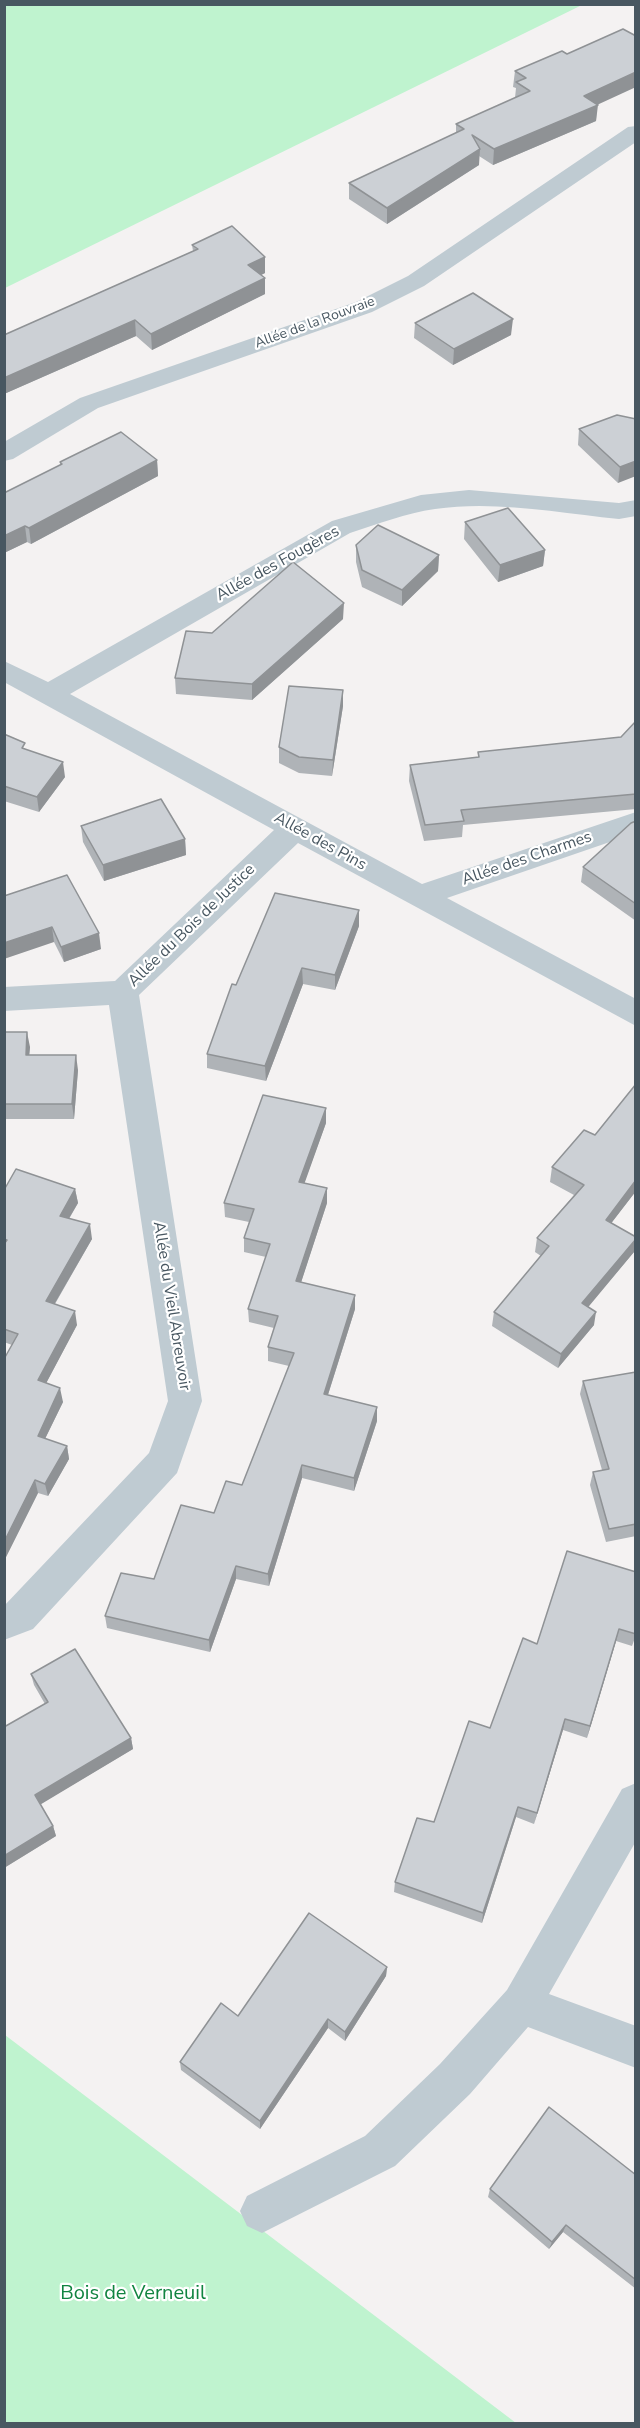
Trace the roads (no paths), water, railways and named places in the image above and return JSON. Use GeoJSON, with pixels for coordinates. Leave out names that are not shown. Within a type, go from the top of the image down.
{"type":"FeatureCollection","features":[{"type":"Feature","properties":{"kind":"street","name":"Allée de la Rouvraie"},"geometry":{"type":"LineString","coordinates":[[4,453],[89,403],[364,307],[416,280],[636,132]]}},
{"type":"Feature","properties":{"kind":"street"},"geometry":{"type":"LineString","coordinates":[[612,148],[636,157]]}},
{"type":"Feature","properties":{"kind":"street","name":"Allée des Fougères"},"geometry":{"type":"LineString","coordinates":[[49,694],[341,527],[391,510],[448,499],[488,499],[619,511],[636,508]]}},
{"type":"Feature","properties":{"kind":"street","name":"Allée des Pins"},"geometry":{"type":"LineString","coordinates":[[4,670],[636,1014]]}},
{"type":"Feature","properties":{"kind":"street","name":"Allée des Charmes"},"geometry":{"type":"LineString","coordinates":[[418,896],[636,822]]}},
{"type":"Feature","properties":{"kind":"street","name":"Allée du Bois de Justice"},"geometry":{"type":"LineString","coordinates":[[4,999],[123,992],[295,828]]}},
{"type":"Feature","properties":{"kind":"street","name":"Allée du Vieil Abreuvoir"},"geometry":{"type":"LineString","coordinates":[[4,1623],[20,1617],[165,1462],[185,1401],[123,992]]}},
{"type":"Feature","properties":{"kind":"street"},"geometry":{"type":"LineString","coordinates":[[262,2211],[380,2151],[455,2079],[521,2004],[636,1802]]}},
{"type":"Feature","properties":{"kind":"street"},"geometry":{"type":"LineString","coordinates":[[521,2004],[636,2047]]}},
{"type":"Feature","properties":{"kind":"park label","name":"Bois de Verneuil"},"geometry":{"type":"Point","coordinates":[133,2294]}}]}
